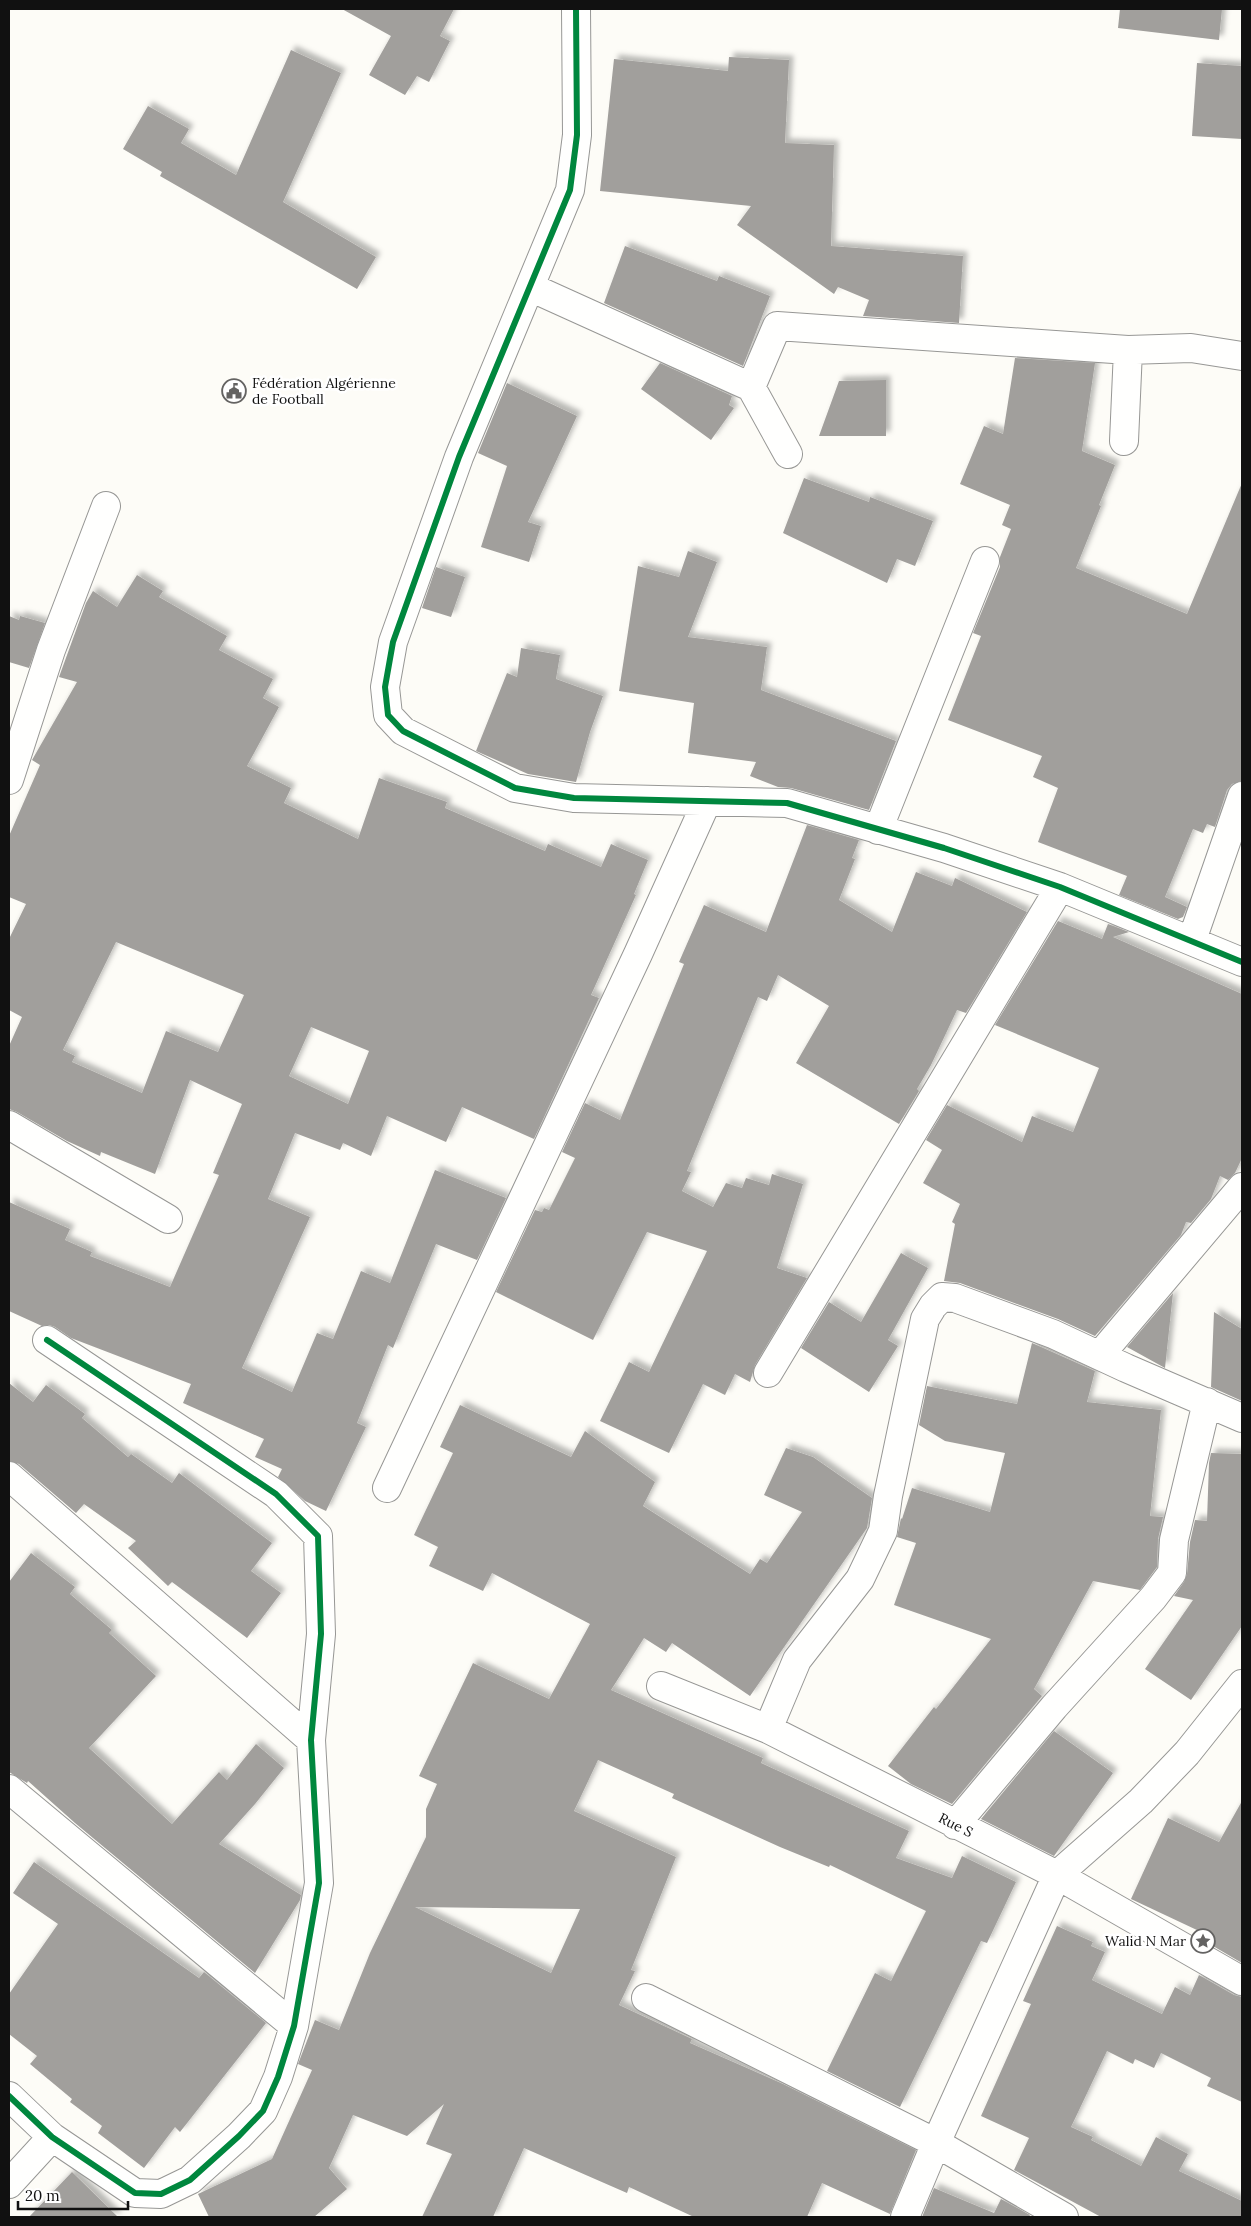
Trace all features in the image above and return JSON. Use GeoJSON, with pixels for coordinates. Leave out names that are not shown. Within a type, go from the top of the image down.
{"type":"FeatureCollection","features":[{"type":"Feature","properties":{"kind":"street"},"geometry":{"type":"LineString","coordinates":[[576,9],[577,135],[570,190],[459,457],[393,642],[384,687],[388,715],[403,731],[515,788],[574,798],[787,803],[944,848],[1060,887],[1242,962]]}},
{"type":"Feature","properties":{"kind":"street"},"geometry":{"type":"LineString","coordinates":[[530,287],[751,387],[788,454]]}},
{"type":"Feature","properties":{"kind":"street"},"geometry":{"type":"LineString","coordinates":[[751,387],[777,326],[1128,350],[1191,348],[1242,356]]}},
{"type":"Feature","properties":{"kind":"street"},"geometry":{"type":"LineString","coordinates":[[1124,441],[1128,350]]}},
{"type":"Feature","properties":{"kind":"street"},"geometry":{"type":"LineString","coordinates":[[9,780],[51,650],[106,506]]}},
{"type":"Feature","properties":{"kind":"street"},"geometry":{"type":"LineString","coordinates":[[878,830],[985,561]]}},
{"type":"Feature","properties":{"kind":"street"},"geometry":{"type":"LineString","coordinates":[[1192,940],[1242,796]]}},
{"type":"Feature","properties":{"kind":"street"},"geometry":{"type":"LineString","coordinates":[[387,1488],[638,954],[707,801]]}},
{"type":"Feature","properties":{"kind":"street"},"geometry":{"type":"LineString","coordinates":[[768,1374],[1060,887]]}},
{"type":"Feature","properties":{"kind":"street"},"geometry":{"type":"LineString","coordinates":[[9,1125],[168,1219]]}},
{"type":"Feature","properties":{"kind":"street"},"geometry":{"type":"LineString","coordinates":[[1100,1355],[1242,1187]]}},
{"type":"Feature","properties":{"kind":"street"},"geometry":{"type":"LineString","coordinates":[[768,1729],[797,1660],[860,1579],[884,1531],[888,1496],[914,1363],[925,1319],[933,1306],[942,1297],[955,1298],[1053,1334],[1242,1418]]}},
{"type":"Feature","properties":{"kind":"street"},"geometry":{"type":"LineString","coordinates":[[9,2096],[52,2137],[135,2193],[161,2194],[190,2180],[239,2136],[263,2111],[278,2077],[294,2026],[320,1883],[311,1740],[321,1634],[318,1536],[276,1494],[47,1340]]}},
{"type":"Feature","properties":{"kind":"street"},"geometry":{"type":"LineString","coordinates":[[955,1825],[1054,1707],[1153,1598],[1172,1572],[1174,1540],[1207,1402]]}},
{"type":"Feature","properties":{"kind":"street"},"geometry":{"type":"LineString","coordinates":[[9,1476],[311,1740]]}},
{"type":"Feature","properties":{"kind":"street"},"geometry":{"type":"LineString","coordinates":[[905,2217],[936,2143],[1057,1875],[1148,1794],[1187,1753],[1242,1684]]}},
{"type":"Feature","properties":{"kind":"street","name":"Rue S"},"geometry":{"type":"LineString","coordinates":[[661,1686],[768,1729],[1057,1875],[1242,1981]]}},
{"type":"Feature","properties":{"kind":"street"},"geometry":{"type":"LineString","coordinates":[[9,1789],[294,2026]]}},
{"type":"Feature","properties":{"kind":"street"},"geometry":{"type":"LineString","coordinates":[[646,1998],[936,2143],[1064,2217]]}},
{"type":"Feature","properties":{"kind":"street"},"geometry":{"type":"LineString","coordinates":[[9,2184],[52,2137]]}},
{"type":"Feature","properties":{"kind":"building"},"geometry":{"type":"Polygon","coordinates":[[[342,9],[454,9],[440,36],[450,41],[429,82],[417,76],[405,95],[369,75],[391,36],[342,9]]]}},
{"type":"Feature","properties":{"kind":"building"},"geometry":{"type":"Polygon","coordinates":[[[1120,9],[1222,9],[1219,40],[1118,28],[1120,9]]]}},
{"type":"Feature","properties":{"kind":"building"},"geometry":{"type":"Polygon","coordinates":[[[291,50],[341,73],[283,202],[376,257],[357,289],[160,176],[162,172],[123,149],[148,106],[189,129],[181,143],[236,175],[291,50]]]}},
{"type":"Feature","properties":{"kind":"building"},"geometry":{"type":"Polygon","coordinates":[[[729,57],[789,60],[785,143],[834,145],[831,246],[963,256],[959,323],[863,316],[869,300],[838,287],[834,294],[737,225],[751,206],[600,191],[614,59],[728,71],[729,57]]]}},
{"type":"Feature","properties":{"kind":"building"},"geometry":{"type":"Polygon","coordinates":[[[1197,63],[1242,66],[1242,139],[1192,136],[1197,63]]]}},
{"type":"Feature","properties":{"kind":"building"},"geometry":{"type":"Polygon","coordinates":[[[625,246],[717,281],[719,276],[770,296],[743,366],[604,303],[625,246]]]}},
{"type":"Feature","properties":{"kind":"building"},"geometry":{"type":"Polygon","coordinates":[[[1015,358],[1095,363],[1082,451],[1115,465],[1076,568],[1187,614],[1242,483],[1242,781],[1232,784],[1227,790],[1215,827],[1207,824],[1203,833],[1193,829],[1165,897],[1187,907],[1183,917],[1178,919],[1119,895],[1127,876],[1038,842],[1058,788],[1033,777],[1042,756],[948,720],[981,636],[973,633],[1000,567],[1000,557],[1011,529],[1002,525],[1010,505],[960,484],[984,426],[1003,434],[1015,358]]]}},
{"type":"Feature","properties":{"kind":"building"},"geometry":{"type":"Polygon","coordinates":[[[660,363],[732,396],[729,405],[734,408],[711,440],[641,389],[660,363]]]}},
{"type":"Feature","properties":{"kind":"building"},"geometry":{"type":"Polygon","coordinates":[[[886,380],[886,436],[819,436],[839,381],[886,380]]]}},
{"type":"Feature","properties":{"kind":"building"},"geometry":{"type":"Polygon","coordinates":[[[507,383],[577,416],[528,522],[541,526],[529,562],[481,547],[507,466],[478,453],[507,383]]]}},
{"type":"Feature","properties":{"kind":"building"},"geometry":{"type":"Polygon","coordinates":[[[804,478],[869,502],[870,497],[933,521],[915,566],[897,559],[887,583],[783,533],[804,478]]]}},
{"type":"Feature","properties":{"kind":"building"},"geometry":{"type":"Polygon","coordinates":[[[688,551],[717,562],[688,637],[767,647],[761,690],[896,741],[869,810],[791,788],[778,787],[750,776],[756,762],[688,753],[694,703],[619,691],[638,566],[679,577],[688,551]]]}},
{"type":"Feature","properties":{"kind":"building"},"geometry":{"type":"Polygon","coordinates":[[[436,567],[465,577],[451,617],[422,608],[436,567]]]}},
{"type":"Feature","properties":{"kind":"building"},"geometry":{"type":"Polygon","coordinates":[[[137,575],[163,591],[159,597],[227,636],[219,650],[273,679],[263,698],[279,707],[247,766],[291,788],[284,803],[358,839],[379,778],[447,802],[445,808],[545,851],[548,844],[601,867],[611,844],[648,860],[634,894],[636,895],[591,995],[599,998],[534,1139],[462,1107],[446,1142],[387,1116],[371,1156],[343,1143],[340,1150],[295,1133],[268,1199],[310,1217],[242,1368],[292,1392],[317,1333],[333,1339],[361,1271],[390,1283],[435,1170],[506,1198],[477,1260],[436,1244],[393,1348],[388,1345],[357,1423],[366,1427],[326,1511],[305,1501],[278,1477],[282,1469],[255,1457],[264,1439],[183,1403],[191,1384],[71,1338],[55,1327],[49,1325],[42,1326],[9,1311],[9,1202],[70,1229],[65,1240],[92,1252],[90,1256],[170,1287],[219,1175],[213,1173],[242,1104],[190,1080],[155,1174],[101,1152],[100,1156],[67,1141],[9,1109],[9,1046],[22,1017],[9,1010],[9,939],[26,904],[9,897],[9,836],[40,765],[32,760],[77,682],[59,677],[86,603],[93,591],[117,607],[137,575]],[[116,942],[63,1050],[75,1056],[72,1062],[142,1093],[166,1031],[218,1052],[244,995],[116,942]],[[311,1027],[289,1076],[348,1104],[369,1051],[311,1027]]]}},
{"type":"Feature","properties":{"kind":"building"},"geometry":{"type":"Polygon","coordinates":[[[9,616],[19,620],[20,616],[45,623],[29,668],[9,662],[9,616]]]}},
{"type":"Feature","properties":{"kind":"building"},"geometry":{"type":"Polygon","coordinates":[[[521,648],[560,655],[556,679],[603,696],[590,732],[576,782],[528,774],[476,751],[507,673],[517,677],[521,648]]]}},
{"type":"Feature","properties":{"kind":"building"},"geometry":{"type":"Polygon","coordinates":[[[807,825],[859,840],[852,858],[855,859],[839,900],[892,932],[916,872],[952,886],[955,878],[1027,912],[966,1013],[957,1010],[931,1065],[917,1089],[919,1091],[899,1124],[796,1063],[829,1006],[778,975],[767,1001],[758,997],[687,1171],[691,1172],[682,1191],[713,1207],[726,1183],[742,1188],[746,1178],[769,1185],[772,1174],[803,1184],[777,1268],[807,1278],[755,1365],[750,1382],[735,1374],[725,1395],[703,1384],[669,1453],[600,1421],[629,1362],[649,1372],[707,1251],[647,1232],[593,1340],[496,1292],[535,1210],[542,1212],[544,1208],[549,1210],[575,1158],[562,1152],[585,1103],[620,1120],[684,964],[679,962],[704,905],[766,932],[807,825]]]}},
{"type":"Feature","properties":{"kind":"building"},"geometry":{"type":"Polygon","coordinates":[[[1058,921],[1102,939],[1108,924],[1129,932],[1113,937],[1242,994],[1242,1158],[1235,1173],[1228,1180],[1220,1176],[1211,1199],[1191,1223],[1186,1222],[1181,1235],[1095,1336],[1058,1319],[960,1283],[944,1281],[955,1224],[952,1222],[960,1204],[923,1183],[942,1150],[926,1140],[947,1105],[1022,1142],[1032,1116],[1073,1132],[1099,1068],[995,1025],[1058,921]]]}},
{"type":"Feature","properties":{"kind":"building"},"geometry":{"type":"Polygon","coordinates":[[[901,1253],[928,1268],[888,1340],[898,1346],[869,1392],[801,1348],[829,1302],[861,1322],[901,1253]]]}},
{"type":"Feature","properties":{"kind":"building"},"geometry":{"type":"Polygon","coordinates":[[[1173,1293],[1165,1368],[1127,1347],[1173,1293]]]}},
{"type":"Feature","properties":{"kind":"building"},"geometry":{"type":"Polygon","coordinates":[[[1214,1312],[1242,1329],[1242,1401],[1211,1387],[1214,1312]]]}},
{"type":"Feature","properties":{"kind":"building"},"geometry":{"type":"Polygon","coordinates":[[[1032,1343],[1095,1371],[1087,1402],[1161,1410],[1150,1516],[1163,1517],[1158,1539],[1157,1567],[1140,1590],[1093,1581],[1034,1689],[1042,1696],[952,1804],[911,1784],[888,1766],[991,1639],[894,1605],[916,1543],[897,1537],[901,1518],[912,1488],[990,1512],[1005,1453],[945,1441],[919,1425],[927,1386],[1017,1404],[1032,1343]]]}},
{"type":"Feature","properties":{"kind":"building"},"geometry":{"type":"Polygon","coordinates":[[[9,1383],[33,1402],[46,1385],[85,1414],[82,1418],[128,1457],[131,1454],[172,1483],[179,1473],[272,1543],[251,1571],[281,1593],[247,1638],[172,1582],[168,1586],[128,1548],[136,1541],[84,1504],[76,1513],[19,1464],[9,1461],[9,1383]]]}},
{"type":"Feature","properties":{"kind":"building"},"geometry":{"type":"Polygon","coordinates":[[[460,1405],[571,1457],[585,1431],[655,1482],[643,1506],[750,1574],[760,1559],[767,1563],[802,1512],[764,1495],[786,1448],[813,1457],[872,1498],[867,1528],[750,1696],[672,1643],[666,1652],[644,1638],[611,1690],[763,1758],[761,1763],[909,1831],[896,1858],[952,1878],[962,1856],[1016,1882],[987,1943],[981,1941],[900,2107],[827,2071],[875,1973],[891,1981],[926,1911],[830,1865],[829,1867],[780,1847],[672,1798],[674,1794],[598,1760],[574,1811],[676,1857],[631,1970],[635,1971],[619,2005],[692,2039],[690,2043],[783,2084],[916,2150],[890,2214],[822,2183],[807,2217],[694,2217],[629,2187],[627,2193],[524,2148],[493,2217],[422,2217],[452,2154],[426,2144],[444,2104],[407,2136],[353,2115],[329,2168],[347,2189],[314,2217],[209,2217],[198,2194],[272,2159],[312,2070],[298,2064],[315,2020],[339,2030],[370,1953],[426,1837],[426,1809],[437,1784],[419,1776],[473,1663],[549,1699],[590,1624],[492,1573],[483,1591],[429,1566],[438,1547],[414,1535],[453,1453],[440,1447],[460,1405]],[[415,1907],[551,1973],[580,1909],[415,1907]]]}},
{"type":"Feature","properties":{"kind":"building"},"geometry":{"type":"Polygon","coordinates":[[[1211,1453],[1242,1454],[1242,1626],[1191,1700],[1145,1669],[1193,1600],[1174,1596],[1187,1574],[1190,1542],[1195,1520],[1207,1521],[1211,1453]]]}},
{"type":"Feature","properties":{"kind":"building"},"geometry":{"type":"Polygon","coordinates":[[[31,1553],[75,1587],[70,1594],[112,1630],[109,1633],[156,1676],[89,1748],[172,1824],[219,1772],[227,1780],[256,1744],[284,1768],[219,1844],[301,1895],[300,1900],[255,1973],[75,1823],[28,1781],[27,1783],[9,1772],[9,1582],[31,1553]]]}},
{"type":"Feature","properties":{"kind":"building"},"geometry":{"type":"Polygon","coordinates":[[[1054,1731],[1113,1773],[1054,1856],[981,1819],[1054,1731]]]}},
{"type":"Feature","properties":{"kind":"building"},"geometry":{"type":"Polygon","coordinates":[[[1242,1801],[1242,1963],[1213,1946],[1216,1939],[1131,1899],[1168,1818],[1219,1842],[1242,1801]]]}},
{"type":"Feature","properties":{"kind":"building"},"geometry":{"type":"Polygon","coordinates":[[[34,1862],[199,1978],[204,1972],[266,2023],[180,2132],[175,2127],[144,2168],[98,2133],[102,2126],[70,2102],[72,2099],[30,2064],[37,2056],[9,2034],[9,1994],[58,1924],[13,1893],[34,1862]]]}},
{"type":"Feature","properties":{"kind":"building"},"geometry":{"type":"Polygon","coordinates":[[[1057,1926],[1093,1942],[1091,1946],[1105,1952],[1092,1980],[1162,2014],[1175,1987],[1190,1995],[1199,1975],[1234,1995],[1242,1997],[1242,2102],[1207,2086],[1211,2078],[1161,2053],[1154,2068],[1135,2059],[1133,2064],[1107,2051],[1071,2127],[1093,2137],[1091,2140],[1141,2166],[1156,2137],[1188,2154],[1179,2171],[1242,2201],[1242,2217],[1101,2217],[1014,2170],[1029,2138],[981,2116],[1031,2004],[1023,2001],[1057,1926]]]}},
{"type":"Feature","properties":{"kind":"building"},"geometry":{"type":"Polygon","coordinates":[[[72,2172],[118,2217],[29,2217],[72,2172]]]}},
{"type":"Feature","properties":{"kind":"building"},"geometry":{"type":"Polygon","coordinates":[[[934,2188],[994,2213],[1001,2199],[1030,2215],[1029,2217],[922,2217],[934,2188]]]}},
{"type":"Feature","properties":{"kind":"cycle path"},"geometry":{"type":"LineString","coordinates":[[576,9],[577,135],[570,190],[459,457],[393,642],[385,687],[388,715],[403,731],[515,788],[574,798],[787,803],[944,848],[1060,887],[1242,962]]}},
{"type":"Feature","properties":{"kind":"cycle path"},"geometry":{"type":"LineString","coordinates":[[9,2096],[52,2137],[135,2193],[161,2194],[190,2180],[239,2136],[263,2111],[278,2077],[294,2026],[319,1883],[311,1740],[321,1634],[318,1536],[276,1494],[47,1340]]}},
{"type":"Feature","properties":{"kind":"place","name":"Fédération Algérienne de Football"},"geometry":{"type":"Point","coordinates":[234,391]}},
{"type":"Feature","properties":{"kind":"place","name":"Walid N Mar"},"geometry":{"type":"Point","coordinates":[1203,1941]}}]}
